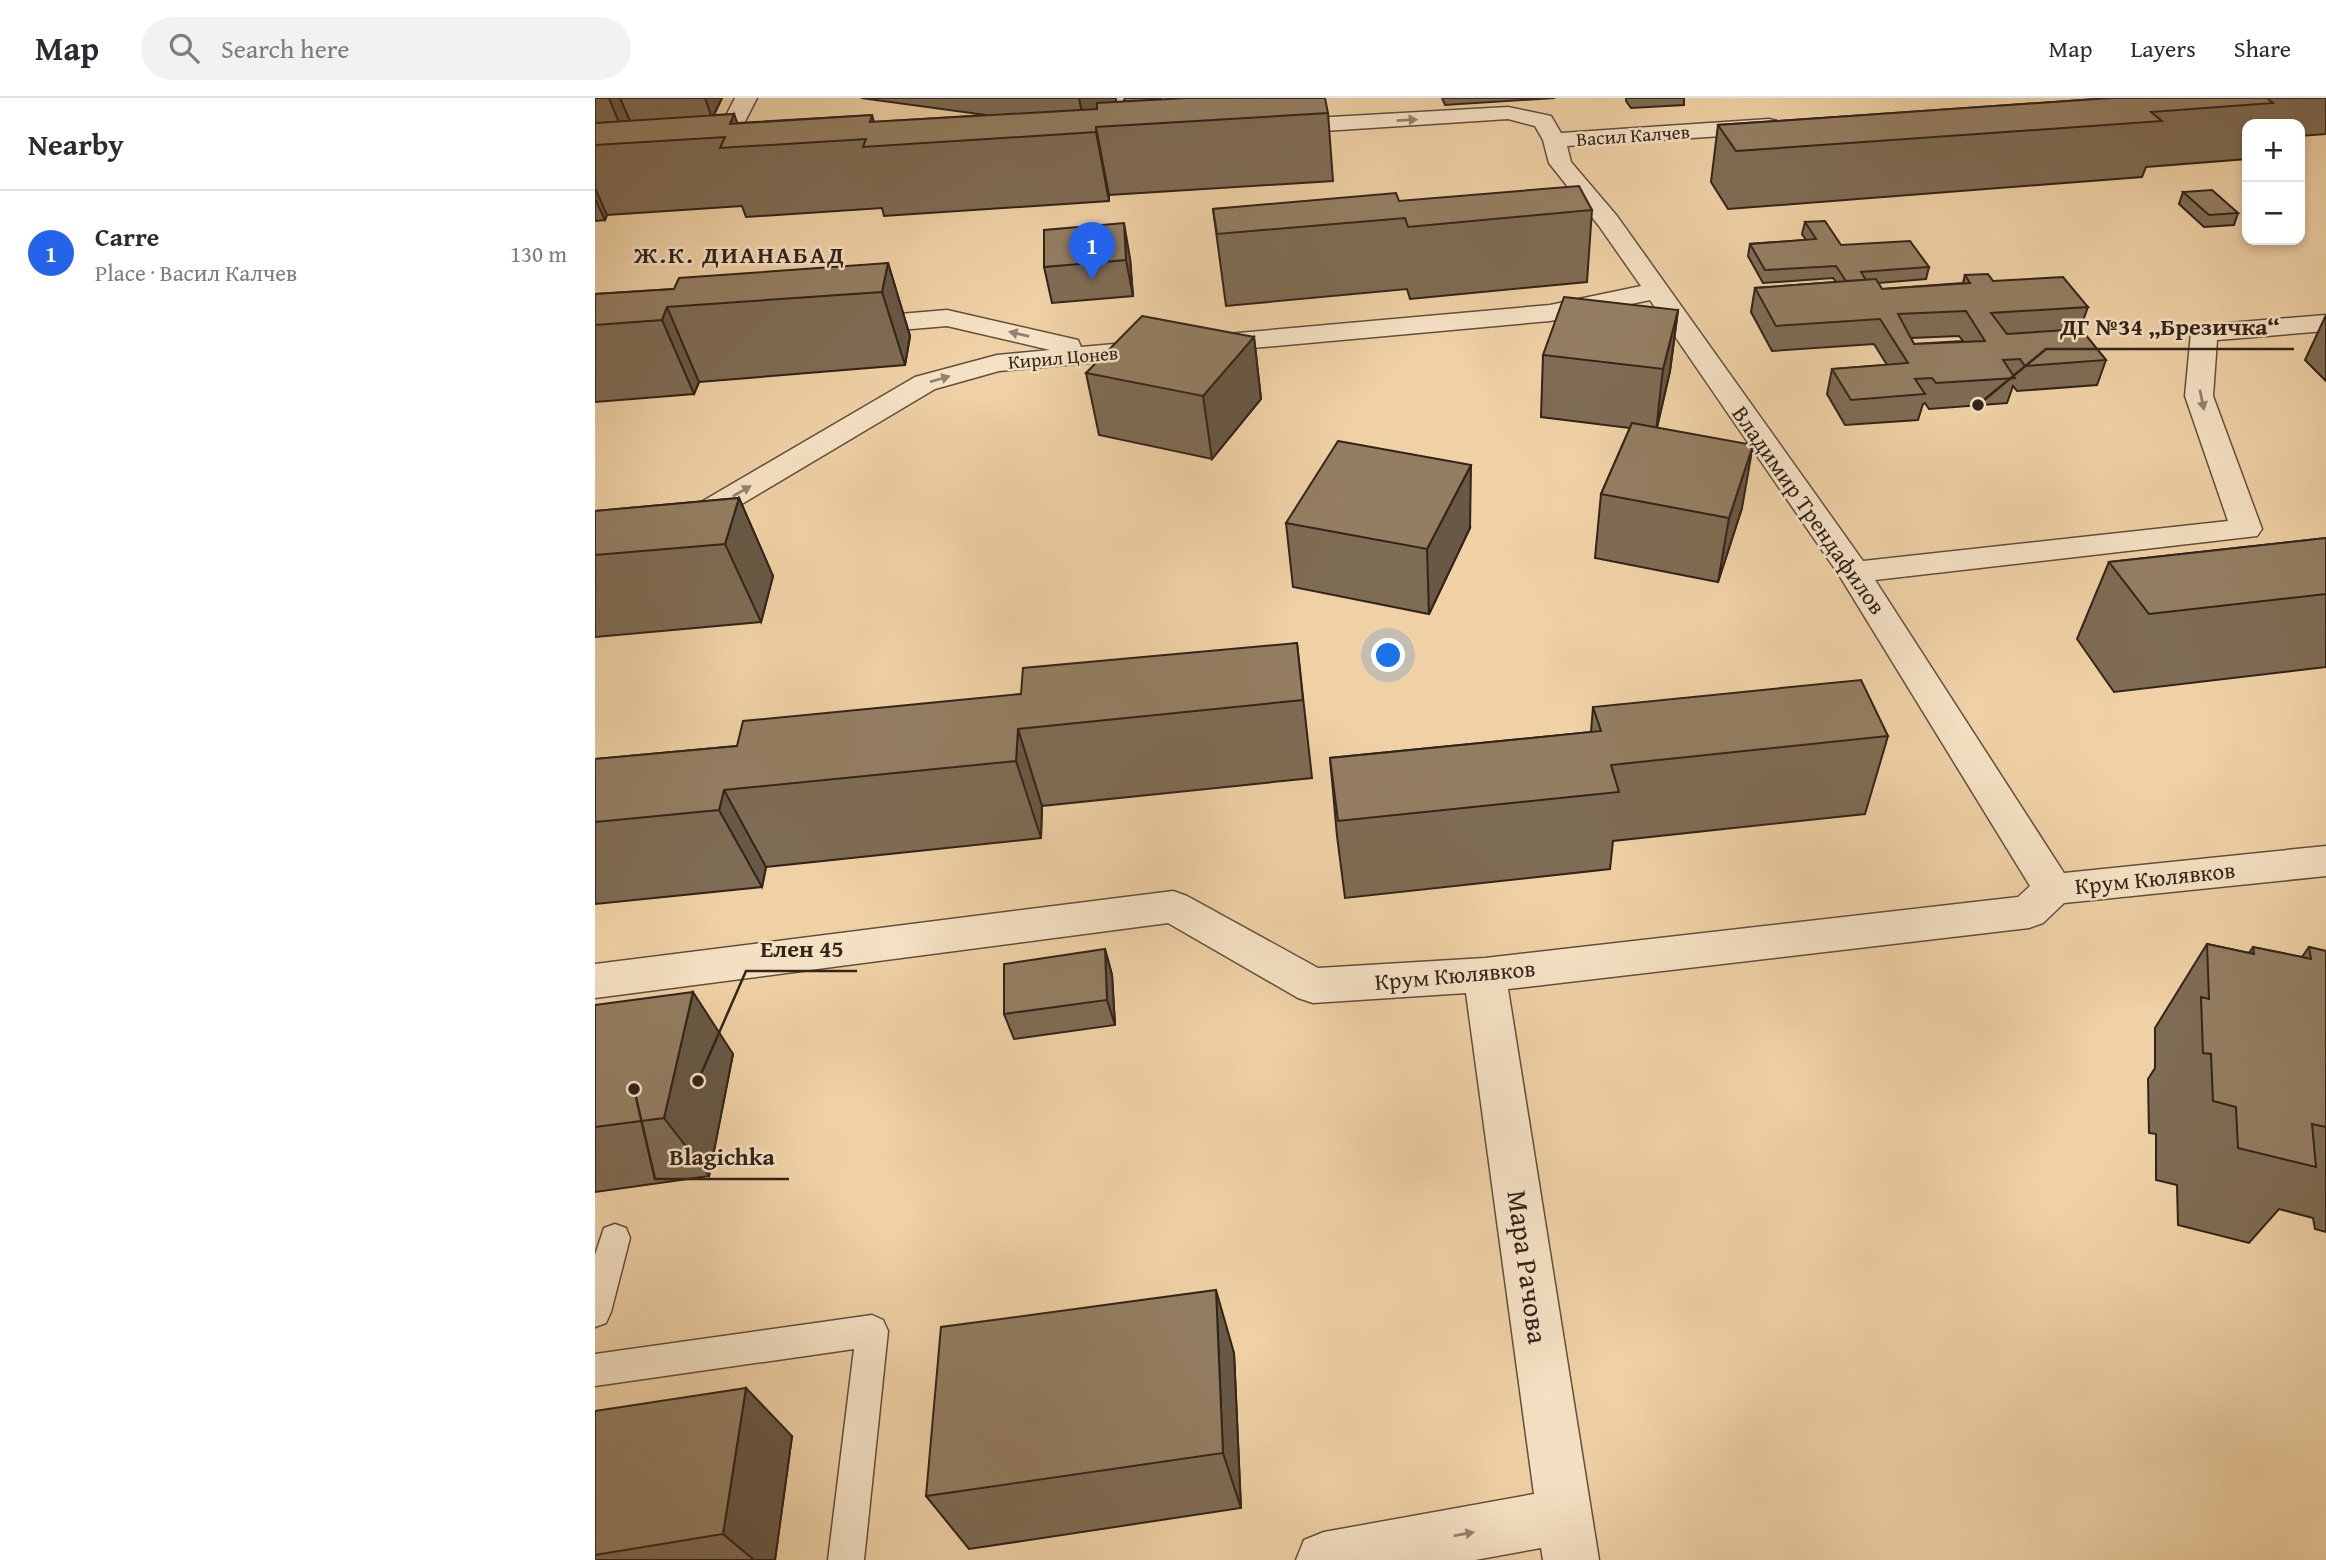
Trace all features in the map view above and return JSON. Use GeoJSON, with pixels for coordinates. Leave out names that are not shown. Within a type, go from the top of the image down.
{"type":"FeatureCollection","features":[{"type":"Feature","properties":{"kind":"street"},"geometry":{"type":"LineString","coordinates":[[713,163],[746,98]]}},
{"type":"Feature","properties":{"kind":"street","name":"Васил Калчев"},"geometry":{"type":"LineString","coordinates":[[1250,129],[1509,113],[1543,121],[1554,140],[1786,125]]}},
{"type":"Feature","properties":{"kind":"street","name":"Владимир Трендафилов"},"geometry":{"type":"LineString","coordinates":[[1554,140],[1560,163],[1608,221],[1854,572],[2053,889]]}},
{"type":"Feature","properties":{"kind":"street"},"geometry":{"type":"LineString","coordinates":[[687,165],[740,162]]}},
{"type":"Feature","properties":{"kind":"street","name":"Кирил Цонев"},"geometry":{"type":"LineString","coordinates":[[595,544],[662,538],[925,383],[997,363],[1550,313],[1655,291]]}},
{"type":"Feature","properties":{"kind":"street"},"geometry":{"type":"LineString","coordinates":[[825,328],[947,318],[1103,353]]}},
{"type":"Feature","properties":{"kind":"street"},"geometry":{"type":"LineString","coordinates":[[1854,572],[2246,529],[2199,396],[2204,333],[2326,323]]}},
{"type":"Feature","properties":{"kind":"street","name":"Крум Кюлявков"},"geometry":{"type":"LineString","coordinates":[[595,981],[1173,907],[1313,986],[1485,975],[2029,912],[2053,889],[2326,861]]}},
{"type":"Feature","properties":{"kind":"street","name":"Мара Рачова"},"geometry":{"type":"LineString","coordinates":[[1485,975],[1568,1538]]}},
{"type":"Feature","properties":{"kind":"street"},"geometry":{"type":"LineString","coordinates":[[1324,1560],[1568,1538]]}},
{"type":"Feature","properties":{"kind":"lane"},"geometry":{"type":"LineString","coordinates":[[595,1312],[615,1238]]}},
{"type":"Feature","properties":{"kind":"lane"},"geometry":{"type":"LineString","coordinates":[[595,1370],[872,1331],[846,1560]]}},
{"type":"Feature","properties":{"kind":"building"},"geometry":{"type":"Polygon","coordinates":[[[1125,98],[1160,98],[1160,100],[1124,102],[1125,98]]]}},
{"type":"Feature","properties":{"kind":"building"},"geometry":{"type":"Polygon","coordinates":[[[1186,98],[1325,98],[1328,113],[1096,127],[1096,132],[863,147],[866,139],[720,148],[725,137],[595,145],[595,123],[734,114],[730,124],[872,115],[870,122],[1097,109],[1097,103],[1186,98]]]}},
{"type":"Feature","properties":{"kind":"building"},"geometry":{"type":"Polygon","coordinates":[[[2111,98],[2267,98],[2273,103],[2151,112],[2162,121],[1736,151],[1718,125],[2111,98]]]}},
{"type":"Feature","properties":{"kind":"building"},"geometry":{"type":"Polygon","coordinates":[[[1579,186],[1592,210],[1408,227],[1405,218],[1217,234],[1213,209],[1396,193],[1399,201],[1579,186]]]}},
{"type":"Feature","properties":{"kind":"building"},"geometry":{"type":"Polygon","coordinates":[[[2212,190],[2238,213],[2209,215],[2183,192],[2212,190]]]}},
{"type":"Feature","properties":{"kind":"building"},"geometry":{"type":"Polygon","coordinates":[[[1825,221],[1841,245],[1910,241],[1929,267],[1861,272],[1866,280],[1846,281],[1836,266],[1765,270],[1750,244],[1816,239],[1805,222],[1825,221]]]}},
{"type":"Feature","properties":{"kind":"building"},"geometry":{"type":"Polygon","coordinates":[[[1124,223],[1126,260],[1044,267],[1044,230],[1124,223]]]}},
{"type":"Feature","properties":{"kind":"building"},"geometry":{"type":"Polygon","coordinates":[[[888,263],[882,292],[667,307],[662,320],[595,325],[595,294],[674,289],[679,278],[888,263]]]}},
{"type":"Feature","properties":{"kind":"building"},"geometry":{"type":"Polygon","coordinates":[[[1988,274],[1993,281],[2063,277],[2088,307],[1991,313],[2007,334],[2081,329],[2106,360],[2025,366],[2020,359],[2003,360],[2015,378],[1936,383],[1932,378],[1915,379],[1925,394],[1851,400],[1832,369],[1908,363],[1880,319],[1776,326],[1755,288],[1876,279],[1882,289],[1970,283],[1965,275],[1988,274]],[[1966,311],[1898,314],[1914,344],[1985,341],[1966,311]]]}},
{"type":"Feature","properties":{"kind":"building"},"geometry":{"type":"Polygon","coordinates":[[[1564,297],[1678,310],[1663,369],[1543,355],[1564,297]]]}},
{"type":"Feature","properties":{"kind":"building"},"geometry":{"type":"Polygon","coordinates":[[[1142,316],[1254,337],[1203,396],[1086,373],[1142,316]]]}},
{"type":"Feature","properties":{"kind":"building"},"geometry":{"type":"Polygon","coordinates":[[[1632,423],[1753,445],[1729,518],[1601,494],[1632,423]]]}},
{"type":"Feature","properties":{"kind":"building"},"geometry":{"type":"Polygon","coordinates":[[[1338,441],[1471,465],[1427,549],[1286,523],[1338,441]]]}},
{"type":"Feature","properties":{"kind":"building"},"geometry":{"type":"Polygon","coordinates":[[[739,498],[725,544],[595,555],[595,511],[739,498]]]}},
{"type":"Feature","properties":{"kind":"building"},"geometry":{"type":"Polygon","coordinates":[[[2326,538],[2326,594],[2149,614],[2109,562],[2326,538]]]}},
{"type":"Feature","properties":{"kind":"building"},"geometry":{"type":"Polygon","coordinates":[[[1297,643],[1303,700],[1018,729],[1016,761],[724,790],[719,810],[595,822],[595,759],[737,746],[743,721],[1021,694],[1023,668],[1297,643]]]}},
{"type":"Feature","properties":{"kind":"building"},"geometry":{"type":"Polygon","coordinates":[[[1861,680],[1888,736],[1611,765],[1619,792],[1338,821],[1330,758],[1601,731],[1593,707],[1861,680]]]}},
{"type":"Feature","properties":{"kind":"building"},"geometry":{"type":"Polygon","coordinates":[[[2207,944],[2254,954],[2253,947],[2311,959],[2309,947],[2326,951],[2326,1127],[2312,1124],[2316,1167],[2238,1148],[2236,1107],[2213,1101],[2211,1054],[2203,1053],[2201,997],[2209,999],[2207,944]]]}},
{"type":"Feature","properties":{"kind":"building"},"geometry":{"type":"Polygon","coordinates":[[[1105,949],[1107,1000],[1004,1014],[1004,964],[1105,949]]]}},
{"type":"Feature","properties":{"kind":"building"},"geometry":{"type":"Polygon","coordinates":[[[693,992],[664,1118],[595,1127],[595,1005],[693,992]]]}},
{"type":"Feature","properties":{"kind":"building"},"geometry":{"type":"Polygon","coordinates":[[[1216,1290],[1223,1453],[926,1496],[941,1327],[1216,1290]]]}},
{"type":"Feature","properties":{"kind":"building"},"geometry":{"type":"Polygon","coordinates":[[[746,1388],[723,1534],[595,1555],[595,1411],[746,1388]]]}},
{"type":"Feature","properties":{"kind":"place","name":"Carre"},"geometry":{"type":"Point","coordinates":[1092,280]}},
{"type":"Feature","properties":{"kind":"place","name":"ДГ №34 „Брезичка“"},"geometry":{"type":"Point","coordinates":[1978,405]}},
{"type":"Feature","properties":{"kind":"place","name":"Елен 45"},"geometry":{"type":"Point","coordinates":[698,1081]}},
{"type":"Feature","properties":{"kind":"place","name":"Blagichka"},"geometry":{"type":"Point","coordinates":[634,1089]}},
{"type":"Feature","properties":{"kind":"district","name":"Ж.К. ДИАНАБАД"},"geometry":{"type":"Point","coordinates":[740,255]}}]}
